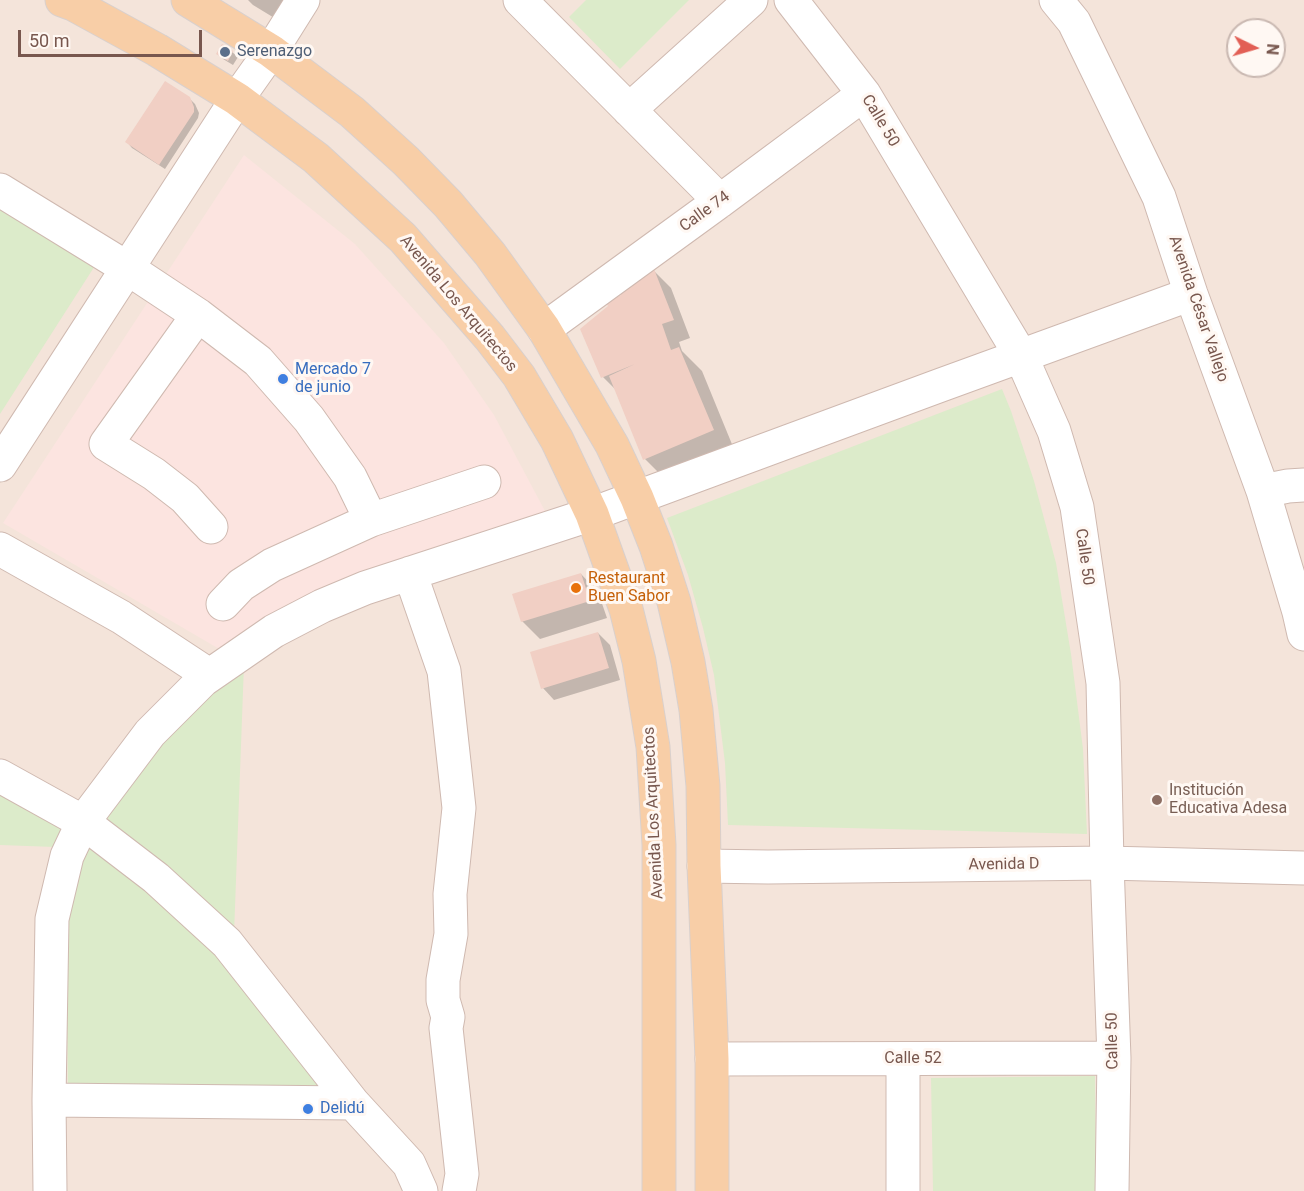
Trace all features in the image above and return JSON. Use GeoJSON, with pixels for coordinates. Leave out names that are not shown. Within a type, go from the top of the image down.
{"type":"FeatureCollection","features":[{"type":"Feature","properties":{"kind":"main road","name":"Avenida Los Arquitectos"},"geometry":{"type":"LineString","coordinates":[[62,0],[157,50],[237,99],[316,158],[403,238],[490,338],[519,376],[557,440],[592,514],[626,609],[639,661],[653,747],[659,845],[659,1191]]}},
{"type":"Feature","properties":{"kind":"main road"},"geometry":{"type":"LineString","coordinates":[[188,0],[271,51],[352,112],[406,161],[448,204],[490,254],[544,329],[612,445],[637,498],[656,546],[670,591],[688,662],[696,710],[703,786],[712,1059],[712,1191]]}},
{"type":"Feature","properties":{"kind":"street"},"geometry":{"type":"LineString","coordinates":[[0,465],[303,0]]}},
{"type":"Feature","properties":{"kind":"street"},"geometry":{"type":"LineString","coordinates":[[629,110],[751,0]]}},
{"type":"Feature","properties":{"kind":"street","name":"Calle 50"},"geometry":{"type":"LineString","coordinates":[[791,0],[864,94],[1021,356],[1054,431],[1077,507],[1103,682],[1114,1058],[1112,1191]]}},
{"type":"Feature","properties":{"kind":"street"},"geometry":{"type":"LineString","coordinates":[[531,4],[629,110],[720,201]]}},
{"type":"Feature","properties":{"kind":"street","name":"Avenida César Vallejo"},"geometry":{"type":"LineString","coordinates":[[1068,7],[1159,197],[1191,294],[1263,491],[1304,634]]}},
{"type":"Feature","properties":{"kind":"street","name":"Calle 74"},"geometry":{"type":"LineString","coordinates":[[544,329],[864,94]]}},
{"type":"Feature","properties":{"kind":"street"},"geometry":{"type":"LineString","coordinates":[[0,190],[127,268],[198,315],[258,361],[309,419],[350,477],[371,520]]}},
{"type":"Feature","properties":{"kind":"street"},"geometry":{"type":"LineString","coordinates":[[50,1191],[52,919],[67,856],[83,822],[150,733],[202,680],[274,631],[322,606],[365,588],[637,498],[1191,294]]}},
{"type":"Feature","properties":{"kind":"street"},"geometry":{"type":"LineString","coordinates":[[198,315],[106,444],[154,474],[185,498],[211,527]]}},
{"type":"Feature","properties":{"kind":"street"},"geometry":{"type":"LineString","coordinates":[[224,604],[241,585],[272,566],[371,520],[484,482]]}},
{"type":"Feature","properties":{"kind":"street"},"geometry":{"type":"LineString","coordinates":[[1263,491],[1304,485]]}},
{"type":"Feature","properties":{"kind":"street"},"geometry":{"type":"LineString","coordinates":[[0,549],[121,617],[209,675]]}},
{"type":"Feature","properties":{"kind":"street"},"geometry":{"type":"LineString","coordinates":[[410,573],[444,671],[459,808],[450,894],[451,934],[443,980],[443,1000],[448,1017],[446,1028],[462,1174],[459,1191]]}},
{"type":"Feature","properties":{"kind":"street"},"geometry":{"type":"LineString","coordinates":[[0,776],[83,822],[156,878],[227,943],[353,1103],[409,1164],[421,1191]]}},
{"type":"Feature","properties":{"kind":"street","name":"Avenida D"},"geometry":{"type":"LineString","coordinates":[[704,866],[1107,863],[1304,868]]}},
{"type":"Feature","properties":{"kind":"street","name":"Calle 52"},"geometry":{"type":"LineString","coordinates":[[712,1059],[1114,1058]]}},
{"type":"Feature","properties":{"kind":"street"},"geometry":{"type":"LineString","coordinates":[[903,1059],[903,1191]]}},
{"type":"Feature","properties":{"kind":"street"},"geometry":{"type":"LineString","coordinates":[[49,1100],[353,1103]]}},
{"type":"Feature","properties":{"kind":"shaded area"},"geometry":{"type":"Polygon","coordinates":[[[0,0],[1304,0],[1304,1191],[0,1191],[0,0]]]}},
{"type":"Feature","properties":{"kind":"shaded area","name":"Mercado 7 de junio"},"geometry":{"type":"Polygon","coordinates":[[[244,155],[355,244],[444,343],[494,415],[545,511],[392,565],[221,650],[3,523],[244,155]]]}},
{"type":"Feature","properties":{"kind":"green space"},"geometry":{"type":"Polygon","coordinates":[[[586,0],[689,0],[620,69],[569,17],[586,0]]]}},
{"type":"Feature","properties":{"kind":"green space"},"geometry":{"type":"Polygon","coordinates":[[[0,203],[98,261],[0,414],[0,203]]]}},
{"type":"Feature","properties":{"kind":"green space"},"geometry":{"type":"Polygon","coordinates":[[[1002,389],[1034,481],[1056,563],[1083,749],[1087,834],[728,825],[725,763],[714,675],[688,575],[667,518],[1002,389]]]}},
{"type":"Feature","properties":{"kind":"green space"},"geometry":{"type":"Polygon","coordinates":[[[244,664],[234,934],[102,814],[171,731],[244,664]]]}},
{"type":"Feature","properties":{"kind":"green space"},"geometry":{"type":"Polygon","coordinates":[[[0,790],[61,828],[55,847],[0,845],[0,790]]]}},
{"type":"Feature","properties":{"kind":"green space"},"geometry":{"type":"Polygon","coordinates":[[[88,843],[175,914],[265,1006],[340,1096],[68,1096],[66,923],[88,843]]]}},
{"type":"Feature","properties":{"kind":"green space"},"geometry":{"type":"Polygon","coordinates":[[[1095,1076],[1096,1191],[933,1191],[931,1078],[1095,1076]]]}},
{"type":"Feature","properties":{"kind":"building","name":"Serenazgo"},"geometry":{"type":"Polygon","coordinates":[[[222,44],[233,51],[228,61],[216,54],[222,44]]]}},
{"type":"Feature","properties":{"kind":"building"},"geometry":{"type":"Polygon","coordinates":[[[165,81],[190,97],[194,112],[159,165],[125,142],[165,81]]]}},
{"type":"Feature","properties":{"kind":"building"},"geometry":{"type":"Polygon","coordinates":[[[654,269],[674,320],[662,324],[671,350],[679,347],[714,430],[643,460],[609,376],[635,364],[601,378],[580,329],[608,306],[606,303],[621,295],[619,292],[654,269]]]}},
{"type":"Feature","properties":{"kind":"building"},"geometry":{"type":"Polygon","coordinates":[[[581,573],[590,601],[521,622],[512,594],[581,573]]]}},
{"type":"Feature","properties":{"kind":"building"},"geometry":{"type":"Polygon","coordinates":[[[598,632],[609,668],[541,689],[530,652],[598,632]]]}},
{"type":"Feature","properties":{"kind":"place","name":"Serenazgo"},"geometry":{"type":"Point","coordinates":[225,52]}},
{"type":"Feature","properties":{"kind":"place","name":"Mercado 7 de junio"},"geometry":{"type":"Point","coordinates":[283,379]}},
{"type":"Feature","properties":{"kind":"place","name":"Restaurant Buen Sabor"},"geometry":{"type":"Point","coordinates":[576,588]}},
{"type":"Feature","properties":{"kind":"place","name":"Institución Educativa Adesa"},"geometry":{"type":"Point","coordinates":[1157,800]}},
{"type":"Feature","properties":{"kind":"place","name":"Delidú"},"geometry":{"type":"Point","coordinates":[308,1109]}}]}
